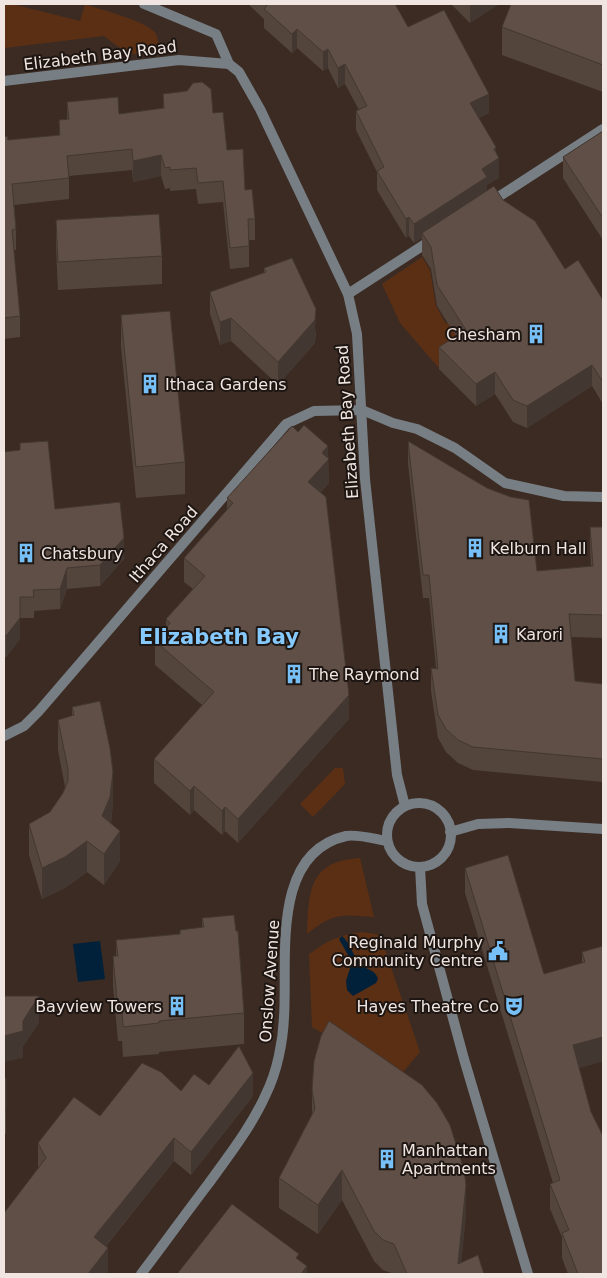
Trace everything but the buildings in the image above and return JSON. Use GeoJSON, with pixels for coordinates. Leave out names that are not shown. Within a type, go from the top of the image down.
{"type":"FeatureCollection","features":[{"type":"Feature","properties":{"kind":"street","name":"Elizabeth Bay Road"},"geometry":{"type":"LineString","coordinates":[[144,4],[216,34],[229,64],[238,72],[260,109],[348,294],[357,334],[365,479],[379,614],[397,775],[405,806]]}},
{"type":"Feature","properties":{"kind":"street","name":"Elizabeth Bay Road"},"geometry":{"type":"LineString","coordinates":[[4,82],[179,60],[229,64]]}},
{"type":"Feature","properties":{"kind":"street"},"geometry":{"type":"LineString","coordinates":[[476,211],[603,129]]}},
{"type":"Feature","properties":{"kind":"street"},"geometry":{"type":"LineString","coordinates":[[348,294],[444,232]]}},
{"type":"Feature","properties":{"kind":"street","name":"Ithaca Road"},"geometry":{"type":"LineString","coordinates":[[4,736],[24,726],[39,711],[286,424],[314,410],[362,410]]}},
{"type":"Feature","properties":{"kind":"street"},"geometry":{"type":"LineString","coordinates":[[362,410],[393,423],[417,429],[455,448],[506,483],[564,496],[603,497]]}},
{"type":"Feature","properties":{"kind":"street"},"geometry":{"type":"LineString","coordinates":[[414,804],[434,808],[448,822],[450,842],[439,860],[420,867],[405,864],[393,855],[387,841],[387,830],[390,820],[405,806],[414,804]]}},
{"type":"Feature","properties":{"kind":"street"},"geometry":{"type":"LineString","coordinates":[[450,832],[478,824],[509,823],[603,829]]}},
{"type":"Feature","properties":{"kind":"street","name":"Onslow Avenue"},"geometry":{"type":"LineString","coordinates":[[141,1274],[236,1147],[266,1095],[276,1069],[284,1020],[286,930],[293,885],[305,861],[324,845],[347,836],[387,841]]}},
{"type":"Feature","properties":{"kind":"street"},"geometry":{"type":"LineString","coordinates":[[420,867],[422,904],[464,1058],[528,1274]]}},
{"type":"Feature","properties":{"kind":"shaded area"},"geometry":{"type":"Polygon","coordinates":[[[4,4],[12,4],[80,21],[85,4],[124,16],[151,29],[158,38],[157,49],[142,55],[129,53],[104,36],[4,48],[4,4]]]}},
{"type":"Feature","properties":{"kind":"shaded area"},"geometry":{"type":"Polygon","coordinates":[[[422,257],[430,270],[436,306],[446,324],[547,262],[564,290],[438,367],[400,323],[382,284],[422,257]]]}},
{"type":"Feature","properties":{"kind":"shaded area"},"geometry":{"type":"Polygon","coordinates":[[[335,768],[343,768],[345,784],[313,817],[300,804],[335,768]]]}},
{"type":"Feature","properties":{"kind":"shaded area"},"geometry":{"type":"Polygon","coordinates":[[[360,858],[374,917],[338,916],[324,922],[307,934],[311,892],[321,872],[330,865],[343,860],[360,858]]]}},
{"type":"Feature","properties":{"kind":"shaded area"},"geometry":{"type":"Polygon","coordinates":[[[363,932],[380,935],[420,1052],[398,1078],[312,1027],[309,954],[334,939],[347,934],[363,932]]]}},
{"type":"Feature","properties":{"kind":"water"},"geometry":{"type":"Polygon","coordinates":[[[342,936],[360,963],[374,972],[378,979],[376,983],[353,996],[347,990],[346,981],[352,962],[339,939],[342,936]]]}},
{"type":"Feature","properties":{"kind":"water"},"geometry":{"type":"Polygon","coordinates":[[[100,941],[105,979],[78,982],[73,944],[100,941]]]}},
{"type":"Feature","properties":{"kind":"place","name":"Chesham"},"geometry":{"type":"Point","coordinates":[536,334]}},
{"type":"Feature","properties":{"kind":"place","name":"Ithaca Gardens"},"geometry":{"type":"Point","coordinates":[150,384]}},
{"type":"Feature","properties":{"kind":"place","name":"Kelburn Hall"},"geometry":{"type":"Point","coordinates":[475,548]}},
{"type":"Feature","properties":{"kind":"place","name":"Chatsbury"},"geometry":{"type":"Point","coordinates":[26,553]}},
{"type":"Feature","properties":{"kind":"place","name":"Karori"},"geometry":{"type":"Point","coordinates":[501,634]}},
{"type":"Feature","properties":{"kind":"place","name":"The Raymond"},"geometry":{"type":"Point","coordinates":[294,674]}},
{"type":"Feature","properties":{"kind":"place","name":"Reginald Murphy Community Centre"},"geometry":{"type":"Point","coordinates":[498,951]}},
{"type":"Feature","properties":{"kind":"place","name":"Bayview Towers"},"geometry":{"type":"Point","coordinates":[177,1006]}},
{"type":"Feature","properties":{"kind":"place","name":"Hayes Theatre Co"},"geometry":{"type":"Point","coordinates":[514,1006]}},
{"type":"Feature","properties":{"kind":"place","name":"Manhattan Apartments"},"geometry":{"type":"Point","coordinates":[387,1159]}},
{"type":"Feature","properties":{"kind":"district","name":"Elizabeth Bay"},"geometry":{"type":"Point","coordinates":[219,637]}}]}
